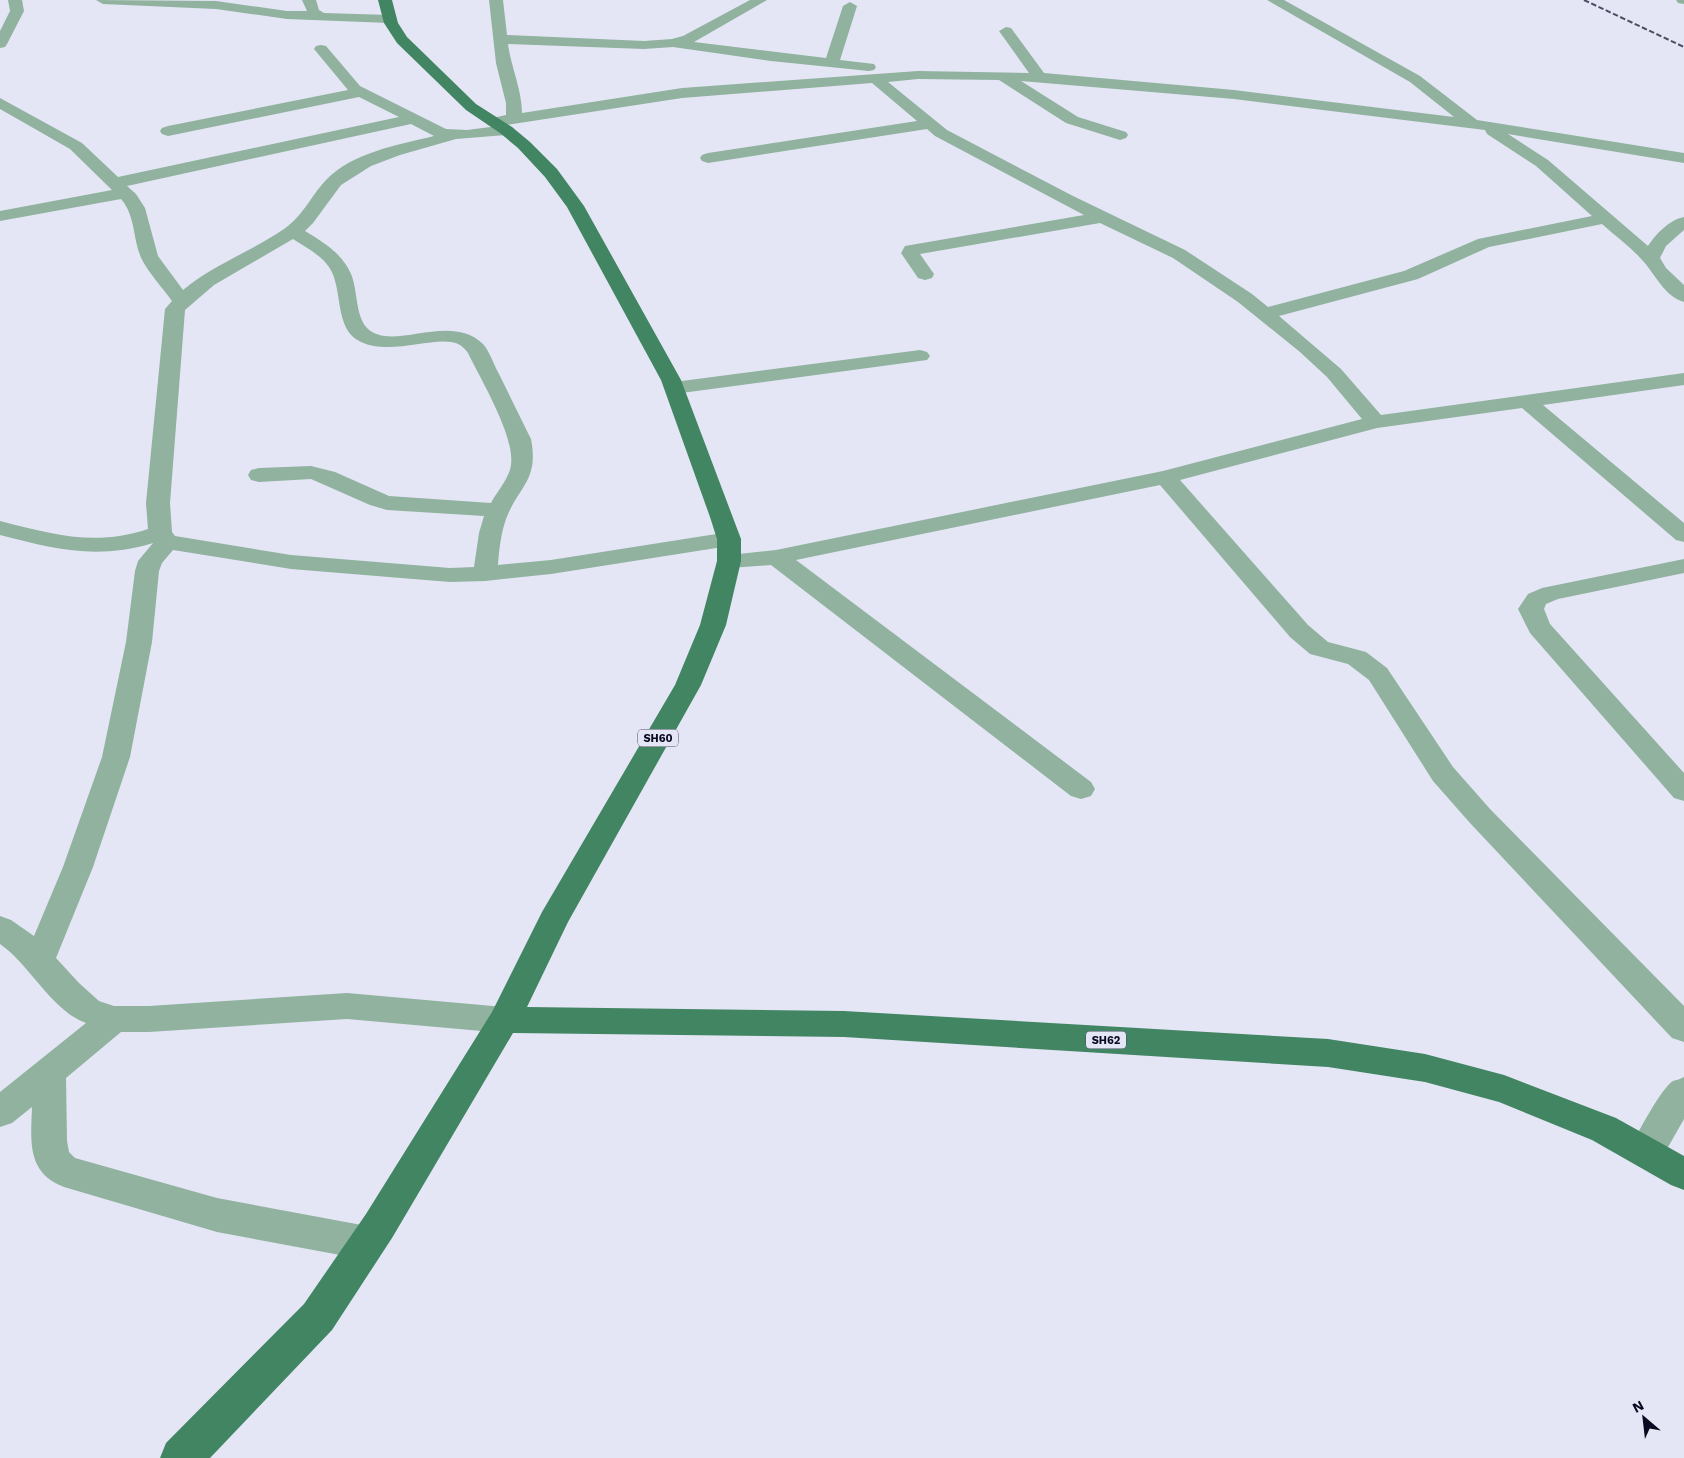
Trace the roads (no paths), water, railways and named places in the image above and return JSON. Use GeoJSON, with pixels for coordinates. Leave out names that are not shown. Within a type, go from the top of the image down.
{"type":"FeatureCollection","features":[{"type":"Feature","properties":{"kind":"main road"},"geometry":{"type":"LineString","coordinates":[[387,9],[402,40],[471,107],[505,124],[551,173],[575,206],[674,388],[729,550]]}},
{"type":"Feature","properties":{"kind":"main road","name":"SH60"},"geometry":{"type":"LineString","coordinates":[[182,1457],[318,1316],[368,1243],[504,1020],[553,920],[688,685],[713,625],[729,550]]}},
{"type":"Feature","properties":{"kind":"main road","name":"SH62"},"geometry":{"type":"LineString","coordinates":[[504,1020],[844,1024],[1328,1053],[1425,1068],[1504,1089],[1604,1130],[1684,1174]]}},
{"type":"Feature","properties":{"kind":"street"},"geometry":{"type":"LineString","coordinates":[[0,1],[9,0]]}},
{"type":"Feature","properties":{"kind":"street"},"geometry":{"type":"LineString","coordinates":[[0,44],[16,11],[15,0]]}},
{"type":"Feature","properties":{"kind":"street"},"geometry":{"type":"LineString","coordinates":[[103,0],[216,5],[287,15],[315,15],[334,18],[387,9]]}},
{"type":"Feature","properties":{"kind":"street"},"geometry":{"type":"LineString","coordinates":[[309,0],[315,15]]}},
{"type":"Feature","properties":{"kind":"street"},"geometry":{"type":"LineString","coordinates":[[496,0],[503,63],[514,103],[505,124]]}},
{"type":"Feature","properties":{"kind":"street"},"geometry":{"type":"LineString","coordinates":[[672,43],[688,39],[760,0]]}},
{"type":"Feature","properties":{"kind":"street"},"geometry":{"type":"LineString","coordinates":[[1274,0],[1409,75],[1476,123],[1542,163],[1651,258],[1659,271],[1684,296]]}},
{"type":"Feature","properties":{"kind":"street"},"geometry":{"type":"LineString","coordinates":[[832,63],[850,6]]}},
{"type":"Feature","properties":{"kind":"street"},"geometry":{"type":"LineString","coordinates":[[1006,31],[1040,78]]}},
{"type":"Feature","properties":{"kind":"street"},"geometry":{"type":"LineString","coordinates":[[501,39],[644,44],[672,43],[918,75]]}},
{"type":"Feature","properties":{"kind":"street"},"geometry":{"type":"LineString","coordinates":[[322,49],[355,89],[443,134],[454,135]]}},
{"type":"Feature","properties":{"kind":"street"},"geometry":{"type":"LineString","coordinates":[[40,960],[78,867],[116,757],[140,642],[147,571],[150,561],[164,537],[158,503],[175,309],[182,301],[214,277],[269,247],[293,231],[307,218],[328,188],[346,172],[395,152],[454,135],[505,124],[682,93],[876,80],[918,75],[1002,75],[1272,97],[1476,123],[1684,158]]}},
{"type":"Feature","properties":{"kind":"street"},"geometry":{"type":"LineString","coordinates":[[1002,75],[1072,120],[1120,135]]}},
{"type":"Feature","properties":{"kind":"street"},"geometry":{"type":"LineString","coordinates":[[876,80],[930,124],[957,142],[1102,217],[1179,254],[1245,298],[1334,373],[1376,422]]}},
{"type":"Feature","properties":{"kind":"street"},"geometry":{"type":"LineString","coordinates":[[168,131],[362,92]]}},
{"type":"Feature","properties":{"kind":"street"},"geometry":{"type":"LineString","coordinates":[[0,103],[68,141],[120,188],[136,208],[149,256],[182,301]]}},
{"type":"Feature","properties":{"kind":"street"},"geometry":{"type":"LineString","coordinates":[[0,216],[413,119]]}},
{"type":"Feature","properties":{"kind":"street"},"geometry":{"type":"LineString","coordinates":[[708,158],[930,124]]}},
{"type":"Feature","properties":{"kind":"street"},"geometry":{"type":"LineString","coordinates":[[925,274],[910,253],[911,250],[1102,217]]}},
{"type":"Feature","properties":{"kind":"street"},"geometry":{"type":"LineString","coordinates":[[1265,314],[1410,274],[1484,243],[1606,218]]}},
{"type":"Feature","properties":{"kind":"street"},"geometry":{"type":"LineString","coordinates":[[1651,258],[1653,250],[1664,236],[1684,222]]}},
{"type":"Feature","properties":{"kind":"street"},"geometry":{"type":"LineString","coordinates":[[293,231],[333,260],[339,267],[343,274],[350,310],[358,330],[367,338],[378,342],[391,343],[454,337],[472,343],[477,350],[520,439],[524,454],[523,466],[517,482],[498,510],[489,535],[485,574]]}},
{"type":"Feature","properties":{"kind":"street"},"geometry":{"type":"LineString","coordinates":[[674,388],[920,356]]}},
{"type":"Feature","properties":{"kind":"street"},"geometry":{"type":"LineString","coordinates":[[0,528],[77,544],[113,545],[164,537],[291,562],[450,575],[485,574],[729,550],[776,556],[1165,477],[1376,422],[1684,379]]}},
{"type":"Feature","properties":{"kind":"street"},"geometry":{"type":"LineString","coordinates":[[1526,401],[1684,535]]}},
{"type":"Feature","properties":{"kind":"street"},"geometry":{"type":"LineString","coordinates":[[259,475],[307,472],[319,474],[375,500],[387,503],[498,510]]}},
{"type":"Feature","properties":{"kind":"street"},"geometry":{"type":"LineString","coordinates":[[1165,477],[1305,636],[1319,648],[1356,658],[1378,674],[1449,781],[1480,816],[1684,1028]]}},
{"type":"Feature","properties":{"kind":"street"},"geometry":{"type":"LineString","coordinates":[[776,556],[1081,788]]}},
{"type":"Feature","properties":{"kind":"street"},"geometry":{"type":"LineString","coordinates":[[1684,566],[1551,593],[1537,599],[1531,609],[1539,627],[1684,791]]}},
{"type":"Feature","properties":{"kind":"street"},"geometry":{"type":"LineString","coordinates":[[0,928],[19,941],[40,960],[67,992],[87,1010],[114,1019],[149,1019],[347,1006],[504,1020]]}},
{"type":"Feature","properties":{"kind":"street"},"geometry":{"type":"LineString","coordinates":[[0,1112],[114,1019]]}},
{"type":"Feature","properties":{"kind":"street"},"geometry":{"type":"LineString","coordinates":[[49,1073],[49,1141],[52,1159],[64,1171],[217,1215],[368,1243]]}},
{"type":"Feature","properties":{"kind":"street"},"geometry":{"type":"LineString","coordinates":[[1646,1152],[1676,1101],[1684,1092]]}},
{"type":"Feature","properties":{"kind":"railway"},"geometry":{"type":"LineString","coordinates":[[1584,0],[1684,47]]}}]}
